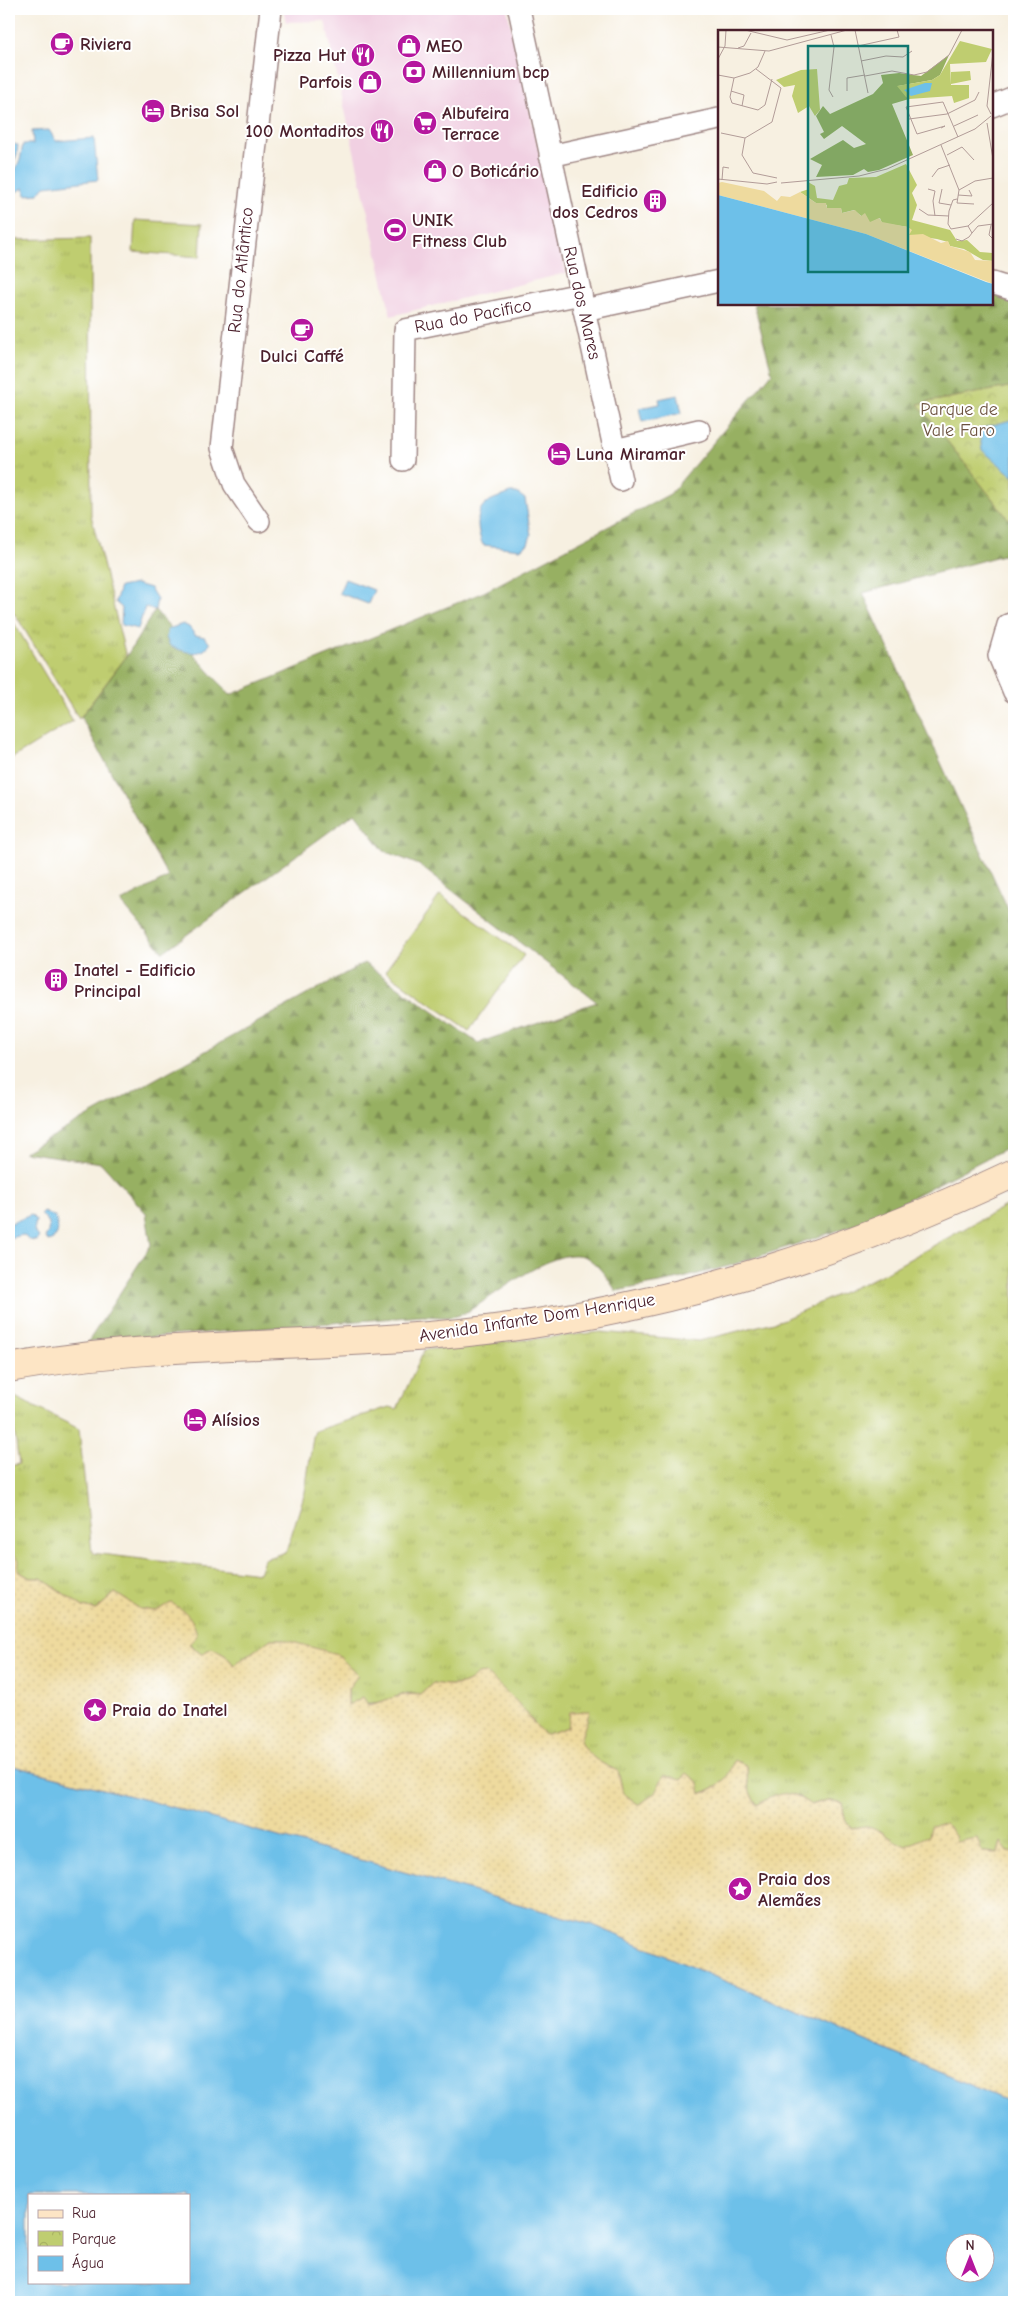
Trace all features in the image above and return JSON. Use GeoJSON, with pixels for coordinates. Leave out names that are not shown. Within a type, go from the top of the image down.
{"type":"FeatureCollection","features":[{"type":"Feature","properties":{"kind":"street","name":"Rua do Atlântico"},"geometry":{"type":"LineString","coordinates":[[259,521],[234,484],[222,448],[271,9]]}},
{"type":"Feature","properties":{"kind":"street","name":"Rua dos Mares"},"geometry":{"type":"LineString","coordinates":[[518,9],[621,480]]}},
{"type":"Feature","properties":{"kind":"street"},"geometry":{"type":"LineString","coordinates":[[993,106],[1014,97]]}},
{"type":"Feature","properties":{"kind":"street"},"geometry":{"type":"LineString","coordinates":[[550,156],[718,119]]}},
{"type":"Feature","properties":{"kind":"street"},"geometry":{"type":"LineString","coordinates":[[583,302],[718,281]]}},
{"type":"Feature","properties":{"kind":"street"},"geometry":{"type":"LineString","coordinates":[[993,282],[1014,290]]}},
{"type":"Feature","properties":{"kind":"street","name":"Rua do Pacifico"},"geometry":{"type":"LineString","coordinates":[[403,460],[405,330],[583,302]]}},
{"type":"Feature","properties":{"kind":"street"},"geometry":{"type":"LineString","coordinates":[[615,450],[699,430]]}},
{"type":"Feature","properties":{"kind":"street"},"geometry":{"type":"LineString","coordinates":[[1014,623],[1008,625],[999,656],[1014,692]]}},
{"type":"Feature","properties":{"kind":"street","name":"Avenida Infante Dom Henrique"},"geometry":{"type":"LineString","coordinates":[[9,1368],[77,1356],[403,1338],[523,1324],[630,1306],[685,1293],[807,1258],[895,1226],[1014,1173]]}},
{"type":"Feature","properties":{"kind":"shaded area","name":"Albufeira Terrace"},"geometry":{"type":"Polygon","coordinates":[[[283,9],[507,9],[566,273],[391,316],[325,21],[286,22],[283,9]]]}},
{"type":"Feature","properties":{"kind":"green space"},"geometry":{"type":"Polygon","coordinates":[[[135,220],[202,224],[200,257],[133,252],[135,220]]]}},
{"type":"Feature","properties":{"kind":"green space"},"geometry":{"type":"Polygon","coordinates":[[[90,238],[91,515],[126,657],[79,719],[15,614],[9,618],[9,240],[90,238]]]}},
{"type":"Feature","properties":{"kind":"green space"},"geometry":{"type":"Polygon","coordinates":[[[993,294],[1014,304],[1014,386],[918,404],[1006,516],[1014,523],[1014,552],[863,593],[1014,922],[1014,1144],[864,1222],[729,1266],[675,1280],[616,1291],[604,1274],[589,1259],[576,1255],[560,1257],[542,1265],[523,1275],[472,1309],[456,1316],[422,1316],[88,1342],[151,1245],[146,1213],[101,1163],[24,1152],[364,963],[478,1043],[597,1002],[419,865],[384,851],[355,813],[163,952],[121,902],[168,877],[81,717],[126,657],[155,610],[230,695],[484,592],[670,494],[772,373],[754,305],[993,305],[993,294]]]}},
{"type":"Feature","properties":{"kind":"green space","name":"Parque de Vale Faro"},"geometry":{"type":"Polygon","coordinates":[[[1014,386],[1014,523],[1006,516],[918,404],[1014,386]]]}},
{"type":"Feature","properties":{"kind":"green space"},"geometry":{"type":"Polygon","coordinates":[[[14,623],[73,721],[9,760],[9,626],[14,623]]]}},
{"type":"Feature","properties":{"kind":"green space"},"geometry":{"type":"Polygon","coordinates":[[[440,895],[524,955],[469,1031],[385,971],[440,895]]]}},
{"type":"Feature","properties":{"kind":"green space"},"geometry":{"type":"Polygon","coordinates":[[[1005,1206],[1014,1221],[1014,1853],[1008,1852],[1001,1843],[998,1853],[982,1852],[956,1842],[929,1836],[906,1846],[893,1842],[881,1831],[851,1828],[845,1819],[842,1803],[828,1800],[810,1805],[798,1796],[757,1805],[749,1787],[747,1766],[734,1760],[723,1782],[707,1791],[700,1794],[687,1774],[639,1805],[623,1793],[618,1771],[587,1753],[568,1727],[544,1735],[477,1674],[462,1684],[433,1683],[420,1695],[407,1693],[382,1702],[348,1705],[348,1689],[307,1647],[281,1639],[271,1639],[234,1665],[226,1656],[212,1648],[201,1654],[189,1643],[197,1636],[156,1611],[140,1609],[115,1593],[96,1610],[83,1607],[41,1578],[30,1578],[18,1571],[9,1549],[9,1466],[19,1464],[9,1394],[79,1429],[92,1553],[259,1573],[264,1559],[286,1552],[305,1492],[315,1431],[389,1407],[397,1409],[424,1350],[601,1332],[699,1341],[782,1320],[879,1276],[1005,1206]]]}},
{"type":"Feature","properties":{"kind":"sand","name":"Praia dos Alemães"},"geometry":{"type":"Polygon","coordinates":[[[9,1549],[19,1560],[18,1571],[30,1578],[41,1578],[83,1607],[96,1610],[115,1593],[140,1609],[156,1611],[171,1603],[185,1612],[192,1620],[197,1636],[189,1644],[201,1654],[212,1648],[226,1656],[234,1665],[271,1639],[281,1639],[337,1654],[358,1675],[348,1689],[348,1705],[363,1697],[368,1705],[400,1696],[420,1695],[433,1683],[457,1685],[467,1682],[477,1674],[486,1673],[516,1701],[544,1735],[568,1727],[570,1712],[590,1711],[580,1741],[596,1759],[618,1771],[623,1793],[639,1805],[655,1793],[664,1775],[682,1779],[687,1773],[699,1783],[701,1794],[718,1785],[726,1777],[734,1760],[747,1766],[749,1787],[757,1805],[772,1797],[784,1794],[796,1796],[811,1805],[828,1800],[842,1803],[845,1819],[851,1828],[872,1827],[906,1846],[928,1836],[930,1826],[946,1824],[955,1836],[956,1842],[977,1838],[982,1852],[998,1853],[1001,1842],[1008,1852],[1014,1853],[1014,2104],[593,1925],[150,1801],[9,1765],[9,1549]]]}},
{"type":"Feature","properties":{"kind":"water"},"geometry":{"type":"Polygon","coordinates":[[[49,130],[56,141],[94,138],[98,180],[45,186],[38,194],[26,195],[24,188],[12,194],[12,177],[20,160],[23,144],[33,144],[32,131],[49,130]]]}},
{"type":"Feature","properties":{"kind":"water"},"geometry":{"type":"Polygon","coordinates":[[[9,143],[18,145],[17,155],[12,165],[9,165],[9,143]]]}},
{"type":"Feature","properties":{"kind":"water"},"geometry":{"type":"Polygon","coordinates":[[[678,395],[682,413],[642,422],[639,408],[660,404],[659,399],[678,395]]]}},
{"type":"Feature","properties":{"kind":"water"},"geometry":{"type":"Polygon","coordinates":[[[1014,419],[1014,477],[982,450],[979,429],[1014,419]]]}},
{"type":"Feature","properties":{"kind":"water"},"geometry":{"type":"Polygon","coordinates":[[[510,493],[517,493],[525,499],[531,535],[528,544],[520,549],[483,545],[478,524],[479,513],[485,504],[510,493]]]}},
{"type":"Feature","properties":{"kind":"water"},"geometry":{"type":"Polygon","coordinates":[[[345,579],[374,590],[368,604],[339,593],[345,579]]]}},
{"type":"Feature","properties":{"kind":"water"},"geometry":{"type":"Polygon","coordinates":[[[136,584],[150,588],[157,599],[155,610],[145,607],[138,629],[121,625],[122,608],[115,602],[120,587],[136,584]]]}},
{"type":"Feature","properties":{"kind":"water"},"geometry":{"type":"Polygon","coordinates":[[[183,624],[189,627],[195,635],[205,637],[210,644],[202,651],[197,652],[181,650],[170,646],[166,638],[168,629],[183,624]]]}},
{"type":"Feature","properties":{"kind":"water"},"geometry":{"type":"Polygon","coordinates":[[[43,1212],[55,1217],[57,1225],[57,1235],[48,1241],[45,1237],[49,1224],[41,1214],[43,1212]]]}},
{"type":"Feature","properties":{"kind":"water"},"geometry":{"type":"Polygon","coordinates":[[[31,1215],[36,1220],[34,1231],[39,1237],[36,1241],[29,1240],[23,1235],[9,1238],[9,1224],[31,1215]]]}},
{"type":"Feature","properties":{"kind":"water"},"geometry":{"type":"Polygon","coordinates":[[[9,1765],[150,1801],[593,1925],[1014,2104],[1014,2302],[9,2302],[9,1765]]]}},
{"type":"Feature","properties":{"kind":"place","name":"Riviera"},"geometry":{"type":"Point","coordinates":[62,44]}},
{"type":"Feature","properties":{"kind":"place","name":"MEO"},"geometry":{"type":"Point","coordinates":[409,46]}},
{"type":"Feature","properties":{"kind":"place","name":"Pizza Hut"},"geometry":{"type":"Point","coordinates":[363,55]}},
{"type":"Feature","properties":{"kind":"place","name":"Millennium bcp"},"geometry":{"type":"Point","coordinates":[414,72]}},
{"type":"Feature","properties":{"kind":"place","name":"Parfois"},"geometry":{"type":"Point","coordinates":[370,82]}},
{"type":"Feature","properties":{"kind":"place","name":"Brisa Sol"},"geometry":{"type":"Point","coordinates":[153,111]}},
{"type":"Feature","properties":{"kind":"place","name":"Albufeira Terrace"},"geometry":{"type":"Point","coordinates":[425,123]}},
{"type":"Feature","properties":{"kind":"place","name":"100 Montaditos"},"geometry":{"type":"Point","coordinates":[382,131]}},
{"type":"Feature","properties":{"kind":"place","name":"O Boticário"},"geometry":{"type":"Point","coordinates":[435,171]}},
{"type":"Feature","properties":{"kind":"place","name":"Edificio dos Cedros"},"geometry":{"type":"Point","coordinates":[655,201]}},
{"type":"Feature","properties":{"kind":"place","name":"UNIK Fitness Club"},"geometry":{"type":"Point","coordinates":[395,230]}},
{"type":"Feature","properties":{"kind":"place","name":"Dulci Caffé"},"geometry":{"type":"Point","coordinates":[302,330]}},
{"type":"Feature","properties":{"kind":"place","name":"Luna Miramar"},"geometry":{"type":"Point","coordinates":[559,454]}},
{"type":"Feature","properties":{"kind":"place","name":"Inatel - Edificio Principal"},"geometry":{"type":"Point","coordinates":[56,980]}},
{"type":"Feature","properties":{"kind":"place","name":"Alísios"},"geometry":{"type":"Point","coordinates":[195,1420]}},
{"type":"Feature","properties":{"kind":"place","name":"Praia do Inatel"},"geometry":{"type":"Point","coordinates":[95,1710]}},
{"type":"Feature","properties":{"kind":"place","name":"Praia dos Alemães"},"geometry":{"type":"Point","coordinates":[740,1889]}}]}
